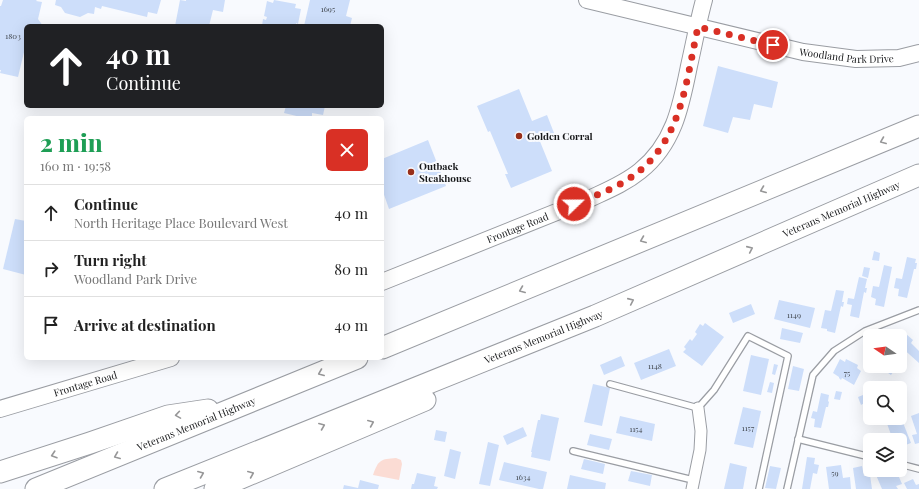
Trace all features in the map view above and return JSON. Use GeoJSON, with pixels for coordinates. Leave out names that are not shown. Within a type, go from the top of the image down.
{"type":"FeatureCollection","features":[{"type":"Feature","properties":{"kind":"highway"},"geometry":{"type":"LineString","coordinates":[[384,347],[919,126]]}},
{"type":"Feature","properties":{"kind":"highway","name":"Veterans Memorial Highway"},"geometry":{"type":"LineString","coordinates":[[165,489],[595,316],[919,175]]}},
{"type":"Feature","properties":{"kind":"highway"},"geometry":{"type":"LineString","coordinates":[[215,489],[558,343],[595,316]]}},
{"type":"Feature","properties":{"kind":"highway","name":"Veterans Memorial Highway"},"geometry":{"type":"LineString","coordinates":[[36,489],[352,360]]}},
{"type":"Feature","properties":{"kind":"highway"},"geometry":{"type":"LineString","coordinates":[[0,472],[168,416],[244,405]]}},
{"type":"Feature","properties":{"kind":"street","name":"Woodland Park Drive"},"geometry":{"type":"LineString","coordinates":[[587,0],[803,52],[856,59],[899,58],[919,53]]}},
{"type":"Feature","properties":{"kind":"street","name":"Frontage Road"},"geometry":{"type":"LineString","coordinates":[[384,281],[607,191],[628,180],[648,164],[666,141],[676,119],[683,96],[704,0]]}},
{"type":"Feature","properties":{"kind":"street","name":"Frontage Road"},"geometry":{"type":"LineString","coordinates":[[0,409],[164,360]]}},
{"type":"Feature","properties":{"kind":"street"},"geometry":{"type":"LineString","coordinates":[[693,485],[700,450],[701,431],[698,408]]}},
{"type":"Feature","properties":{"kind":"lane"},"geometry":{"type":"LineString","coordinates":[[787,489],[813,375],[834,351],[865,331],[919,310]]}},
{"type":"Feature","properties":{"kind":"lane"},"geometry":{"type":"LineString","coordinates":[[610,384],[698,408],[714,390],[748,336],[788,356],[759,489]]}},
{"type":"Feature","properties":{"kind":"lane"},"geometry":{"type":"LineString","coordinates":[[798,439],[863,455]]}},
{"type":"Feature","properties":{"kind":"lane"},"geometry":{"type":"LineString","coordinates":[[573,451],[693,485]]}},
{"type":"Feature","properties":{"kind":"lane"},"geometry":{"type":"LineString","coordinates":[[907,466],[919,469]]}},
{"type":"Feature","properties":{"kind":"shaded area"},"geometry":{"type":"Polygon","coordinates":[[[396,458],[401,460],[402,464],[399,480],[373,475],[381,461],[396,458]]]}},
{"type":"Feature","properties":{"kind":"building"},"geometry":{"type":"Polygon","coordinates":[[[3,0],[37,0],[36,1],[42,2],[38,19],[42,24],[24,24],[24,52],[18,77],[0,73],[1,6],[3,0]]]}},
{"type":"Feature","properties":{"kind":"building"},"geometry":{"type":"Polygon","coordinates":[[[56,0],[161,0],[157,14],[148,12],[147,17],[102,6],[101,9],[95,7],[94,14],[88,13],[80,17],[65,13],[61,7],[55,5],[56,0]]]}},
{"type":"Feature","properties":{"kind":"building"},"geometry":{"type":"Polygon","coordinates":[[[180,0],[225,0],[223,12],[213,10],[210,24],[175,24],[180,0]]]}},
{"type":"Feature","properties":{"kind":"building"},"geometry":{"type":"Polygon","coordinates":[[[274,0],[296,4],[295,8],[301,9],[298,24],[262,24],[263,19],[266,20],[267,17],[264,16],[267,1],[273,3],[274,0]]]}},
{"type":"Feature","properties":{"kind":"building"},"geometry":{"type":"Polygon","coordinates":[[[310,0],[350,0],[346,16],[352,18],[350,24],[304,24],[310,0]]]}},
{"type":"Feature","properties":{"kind":"building"},"geometry":{"type":"Polygon","coordinates":[[[718,66],[778,82],[772,108],[754,104],[750,120],[733,117],[728,133],[703,126],[718,66]]]}},
{"type":"Feature","properties":{"kind":"building","name":"Golden Corral"},"geometry":{"type":"Polygon","coordinates":[[[519,89],[532,121],[547,115],[554,133],[539,139],[552,171],[511,188],[505,174],[508,174],[490,131],[488,132],[477,106],[519,89]]]}},
{"type":"Feature","properties":{"kind":"building"},"geometry":{"type":"Polygon","coordinates":[[[285,108],[325,108],[323,115],[312,113],[312,116],[297,116],[284,113],[285,108]]]}},
{"type":"Feature","properties":{"kind":"building","name":"Outback Steakhouse"},"geometry":{"type":"Polygon","coordinates":[[[428,140],[446,186],[389,209],[384,195],[384,158],[428,140]]]}},
{"type":"Feature","properties":{"kind":"building"},"geometry":{"type":"Polygon","coordinates":[[[15,219],[24,221],[24,274],[3,269],[15,219]]]}},
{"type":"Feature","properties":{"kind":"building"},"geometry":{"type":"Polygon","coordinates":[[[874,251],[880,253],[879,261],[872,260],[874,251]]]}},
{"type":"Feature","properties":{"kind":"building"},"geometry":{"type":"Polygon","coordinates":[[[907,257],[916,259],[915,263],[917,263],[916,269],[914,269],[907,298],[898,296],[899,289],[894,288],[896,278],[902,279],[907,257]]]}},
{"type":"Feature","properties":{"kind":"building"},"geometry":{"type":"Polygon","coordinates":[[[884,265],[892,267],[884,307],[875,305],[876,299],[871,297],[873,286],[879,287],[884,265]]]}},
{"type":"Feature","properties":{"kind":"building"},"geometry":{"type":"Polygon","coordinates":[[[864,267],[870,268],[868,278],[862,276],[864,267]]]}},
{"type":"Feature","properties":{"kind":"building"},"geometry":{"type":"Polygon","coordinates":[[[859,277],[867,279],[865,288],[867,288],[866,293],[864,292],[859,318],[850,316],[852,305],[847,304],[848,298],[854,299],[859,277]]]}},
{"type":"Feature","properties":{"kind":"building"},"geometry":{"type":"Polygon","coordinates":[[[836,290],[844,291],[842,302],[844,302],[843,307],[841,306],[835,333],[821,328],[825,310],[831,311],[836,290]]]}},
{"type":"Feature","properties":{"kind":"building"},"geometry":{"type":"Polygon","coordinates":[[[779,300],[815,308],[810,328],[774,319],[779,300]]]}},
{"type":"Feature","properties":{"kind":"building"},"geometry":{"type":"Polygon","coordinates":[[[751,304],[755,314],[733,323],[729,313],[751,304]]]}},
{"type":"Feature","properties":{"kind":"building"},"geometry":{"type":"Polygon","coordinates":[[[705,323],[724,337],[702,366],[683,352],[686,349],[684,347],[690,339],[692,341],[697,334],[695,332],[700,324],[703,326],[705,323]]]}},
{"type":"Feature","properties":{"kind":"building"},"geometry":{"type":"Polygon","coordinates":[[[782,328],[803,333],[800,343],[780,339],[782,328]]]}},
{"type":"Feature","properties":{"kind":"building"},"geometry":{"type":"Polygon","coordinates":[[[907,335],[913,340],[911,343],[919,351],[919,363],[907,352],[907,335]]]}},
{"type":"Feature","properties":{"kind":"building"},"geometry":{"type":"Polygon","coordinates":[[[669,349],[676,366],[641,380],[634,363],[669,349]]]}},
{"type":"Feature","properties":{"kind":"building"},"geometry":{"type":"Polygon","coordinates":[[[751,355],[769,359],[761,395],[743,391],[751,355]]]}},
{"type":"Feature","properties":{"kind":"building"},"geometry":{"type":"Polygon","coordinates":[[[621,356],[625,366],[604,375],[600,365],[621,356]]]}},
{"type":"Feature","properties":{"kind":"building"},"geometry":{"type":"Polygon","coordinates":[[[840,359],[845,362],[846,359],[858,365],[857,368],[861,371],[854,385],[842,378],[841,380],[833,373],[840,359]]]}},
{"type":"Feature","properties":{"kind":"building"},"geometry":{"type":"Polygon","coordinates":[[[774,364],[778,365],[775,375],[772,374],[774,364]]]}},
{"type":"Feature","properties":{"kind":"building"},"geometry":{"type":"Polygon","coordinates":[[[793,366],[804,369],[799,391],[788,389],[793,366]]]}},
{"type":"Feature","properties":{"kind":"building"},"geometry":{"type":"Polygon","coordinates":[[[770,382],[774,383],[772,393],[767,392],[770,382]]]}},
{"type":"Feature","properties":{"kind":"building"},"geometry":{"type":"Polygon","coordinates":[[[593,384],[610,388],[602,426],[584,422],[593,384]]]}},
{"type":"Feature","properties":{"kind":"building"},"geometry":{"type":"Polygon","coordinates":[[[836,391],[842,392],[840,400],[834,399],[836,391]]]}},
{"type":"Feature","properties":{"kind":"building"},"geometry":{"type":"Polygon","coordinates":[[[821,393],[829,395],[829,402],[828,407],[826,407],[821,428],[814,427],[815,419],[811,418],[813,411],[817,412],[821,393]]]}},
{"type":"Feature","properties":{"kind":"building"},"geometry":{"type":"Polygon","coordinates":[[[863,395],[863,404],[861,405],[858,397],[863,395]]]}},
{"type":"Feature","properties":{"kind":"building"},"geometry":{"type":"Polygon","coordinates":[[[743,407],[761,411],[753,448],[734,444],[743,407]]]}},
{"type":"Feature","properties":{"kind":"building"},"geometry":{"type":"Polygon","coordinates":[[[919,413],[919,443],[915,444],[912,435],[917,434],[911,416],[919,413]]]}},
{"type":"Feature","properties":{"kind":"building"},"geometry":{"type":"Polygon","coordinates":[[[541,414],[559,418],[550,461],[531,457],[538,420],[540,420],[541,414]]]}},
{"type":"Feature","properties":{"kind":"building"},"geometry":{"type":"Polygon","coordinates":[[[620,416],[655,424],[652,441],[616,433],[620,416]]]}},
{"type":"Feature","properties":{"kind":"building"},"geometry":{"type":"Polygon","coordinates":[[[887,425],[904,425],[911,443],[907,444],[907,433],[890,433],[887,425]]]}},
{"type":"Feature","properties":{"kind":"building"},"geometry":{"type":"Polygon","coordinates":[[[523,427],[527,436],[507,445],[503,436],[523,427]]]}},
{"type":"Feature","properties":{"kind":"building"},"geometry":{"type":"Polygon","coordinates":[[[436,430],[447,432],[445,442],[434,440],[436,430]]]}},
{"type":"Feature","properties":{"kind":"building"},"geometry":{"type":"Polygon","coordinates":[[[590,434],[612,439],[609,450],[587,445],[590,434]]]}},
{"type":"Feature","properties":{"kind":"building"},"geometry":{"type":"Polygon","coordinates":[[[488,442],[499,445],[490,486],[479,484],[488,442]]]}},
{"type":"Feature","properties":{"kind":"building"},"geometry":{"type":"Polygon","coordinates":[[[450,449],[461,452],[455,479],[444,476],[450,449]]]}},
{"type":"Feature","properties":{"kind":"building"},"geometry":{"type":"Polygon","coordinates":[[[807,457],[815,458],[814,464],[819,465],[817,474],[813,473],[810,489],[802,489],[807,457]]]}},
{"type":"Feature","properties":{"kind":"building"},"geometry":{"type":"Polygon","coordinates":[[[584,459],[605,464],[603,474],[581,469],[584,459]]]}},
{"type":"Feature","properties":{"kind":"building"},"geometry":{"type":"Polygon","coordinates":[[[504,462],[547,472],[543,489],[499,480],[504,462]]]}},
{"type":"Feature","properties":{"kind":"building"},"geometry":{"type":"Polygon","coordinates":[[[730,463],[747,467],[743,489],[724,489],[730,463]]]}},
{"type":"Feature","properties":{"kind":"building"},"geometry":{"type":"Polygon","coordinates":[[[841,465],[843,478],[850,477],[851,489],[829,489],[826,467],[841,465]]]}},
{"type":"Feature","properties":{"kind":"building"},"geometry":{"type":"Polygon","coordinates":[[[770,466],[781,468],[776,489],[765,488],[770,466]]]}},
{"type":"Feature","properties":{"kind":"building"},"geometry":{"type":"Polygon","coordinates":[[[862,466],[863,477],[870,477],[872,489],[856,489],[853,468],[862,466]]]}},
{"type":"Feature","properties":{"kind":"building"},"geometry":{"type":"Polygon","coordinates":[[[631,471],[652,475],[650,486],[628,481],[631,471]]]}},
{"type":"Feature","properties":{"kind":"building"},"geometry":{"type":"Polygon","coordinates":[[[417,473],[436,477],[434,486],[438,487],[437,489],[411,489],[417,473]]]}},
{"type":"Feature","properties":{"kind":"building"},"geometry":{"type":"Polygon","coordinates":[[[570,475],[606,483],[605,489],[567,489],[570,475]]]}},
{"type":"Feature","properties":{"kind":"building"},"geometry":{"type":"Polygon","coordinates":[[[877,477],[899,477],[902,484],[896,486],[898,489],[882,489],[877,477]]]}},
{"type":"Feature","properties":{"kind":"building"},"geometry":{"type":"Polygon","coordinates":[[[913,479],[916,485],[919,484],[919,489],[907,489],[904,483],[913,479]]]}},
{"type":"Feature","properties":{"kind":"building"},"geometry":{"type":"Polygon","coordinates":[[[360,480],[379,485],[378,489],[343,489],[344,485],[358,488],[360,480]]]}},
{"type":"Feature","properties":{"kind":"place","name":"Golden Corral"},"geometry":{"type":"Point","coordinates":[519,136]}},
{"type":"Feature","properties":{"kind":"place","name":"Outback Steakhouse"},"geometry":{"type":"Point","coordinates":[411,172]}},
{"type":"Feature","properties":{"kind":"route"},"geometry":{"type":"LineString","coordinates":[[574,204],[607,191],[628,180],[648,164],[664,144],[674,126],[679,110],[698,27],[773,45]]}}]}
